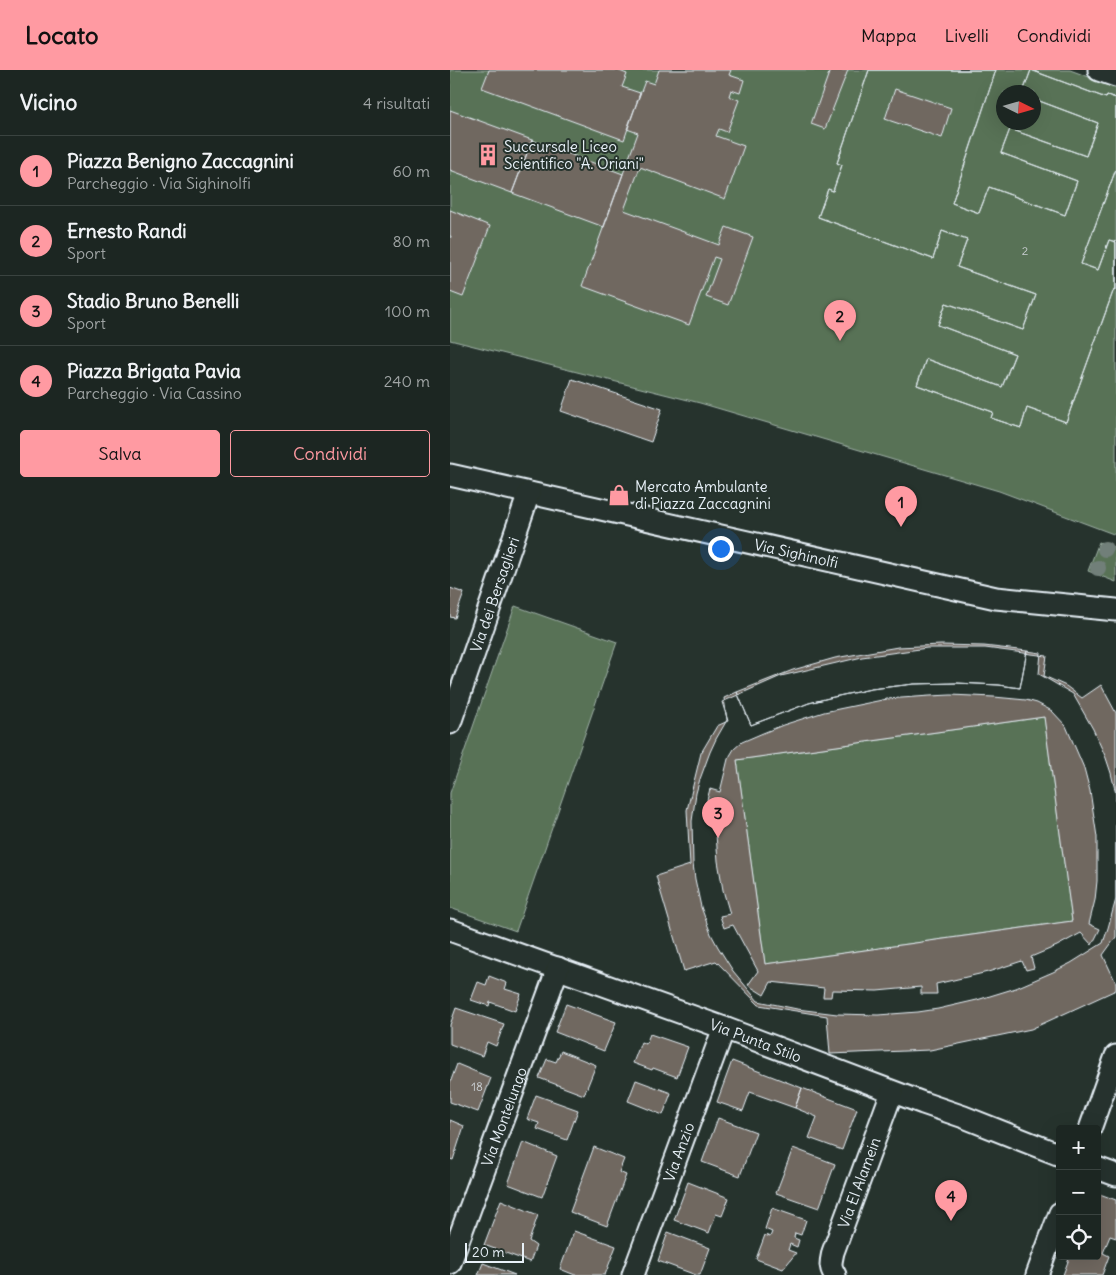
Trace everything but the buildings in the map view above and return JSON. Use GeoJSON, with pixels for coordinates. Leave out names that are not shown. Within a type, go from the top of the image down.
{"type":"FeatureCollection","features":[{"type":"Feature","properties":{"kind":"street"},"geometry":{"type":"LineString","coordinates":[[1099,70],[1116,76]]}},
{"type":"Feature","properties":{"kind":"street","name":"Via Sighinolfi"},"geometry":{"type":"LineString","coordinates":[[450,475],[996,598],[1116,610]]}},
{"type":"Feature","properties":{"kind":"street","name":"Via dei Bersaglieri"},"geometry":{"type":"LineString","coordinates":[[450,723],[529,493]]}},
{"type":"Feature","properties":{"kind":"street","name":"Via Punta Stilo"},"geometry":{"type":"LineString","coordinates":[[450,930],[724,1028],[892,1092],[964,1117],[1056,1153]]}},
{"type":"Feature","properties":{"kind":"street","name":"Via Montelungo"},"geometry":{"type":"LineString","coordinates":[[450,1263],[558,968]]}},
{"type":"Feature","properties":{"kind":"street","name":"Via Anzio"},"geometry":{"type":"LineString","coordinates":[[633,1275],[724,1028]]}},
{"type":"Feature","properties":{"kind":"street"},"geometry":{"type":"LineString","coordinates":[[1091,1125],[1116,1056]]}},
{"type":"Feature","properties":{"kind":"street","name":"Via El Alamein"},"geometry":{"type":"LineString","coordinates":[[835,1275],[831,1269],[833,1252],[892,1092]]}},
{"type":"Feature","properties":{"kind":"street"},"geometry":{"type":"LineString","coordinates":[[1101,1169],[1116,1175]]}},
{"type":"Feature","properties":{"kind":"street"},"geometry":{"type":"LineString","coordinates":[[1037,1275],[1059,1215]]}},
{"type":"Feature","properties":{"kind":"green space"},"geometry":{"type":"Polygon","coordinates":[[[450,70],[1070,70],[1116,87],[1116,535],[999,491],[700,403],[450,340],[450,70]]]}},
{"type":"Feature","properties":{"kind":"green space"},"geometry":{"type":"Polygon","coordinates":[[[1099,542],[1116,548],[1116,582],[1088,571],[1099,542]]]}},
{"type":"Feature","properties":{"kind":"green space"},"geometry":{"type":"Polygon","coordinates":[[[515,606],[617,642],[516,931],[450,908],[450,793],[515,606]]]}},
{"type":"Feature","properties":{"kind":"green space"},"geometry":{"type":"Polygon","coordinates":[[[1044,717],[1072,921],[765,964],[737,760],[1044,717]]]}},
{"type":"Feature","properties":{"kind":"place","name":"Succursale Liceo Scientifico \"A. Oriani\""},"geometry":{"type":"Point","coordinates":[488,155]}},
{"type":"Feature","properties":{"kind":"place","name":"Ernesto Randi"},"geometry":{"type":"Point","coordinates":[840,341]}},
{"type":"Feature","properties":{"kind":"place","name":"Mercato Ambulante di Piazza Zaccagnini"},"geometry":{"type":"Point","coordinates":[619,495]}},
{"type":"Feature","properties":{"kind":"place","name":"Piazza Benigno Zaccagnini"},"geometry":{"type":"Point","coordinates":[901,527]}},
{"type":"Feature","properties":{"kind":"place","name":"Stadio Bruno Benelli"},"geometry":{"type":"Point","coordinates":[718,838]}},
{"type":"Feature","properties":{"kind":"place","name":"Piazza Brigata Pavia"},"geometry":{"type":"Point","coordinates":[951,1221]}}]}
